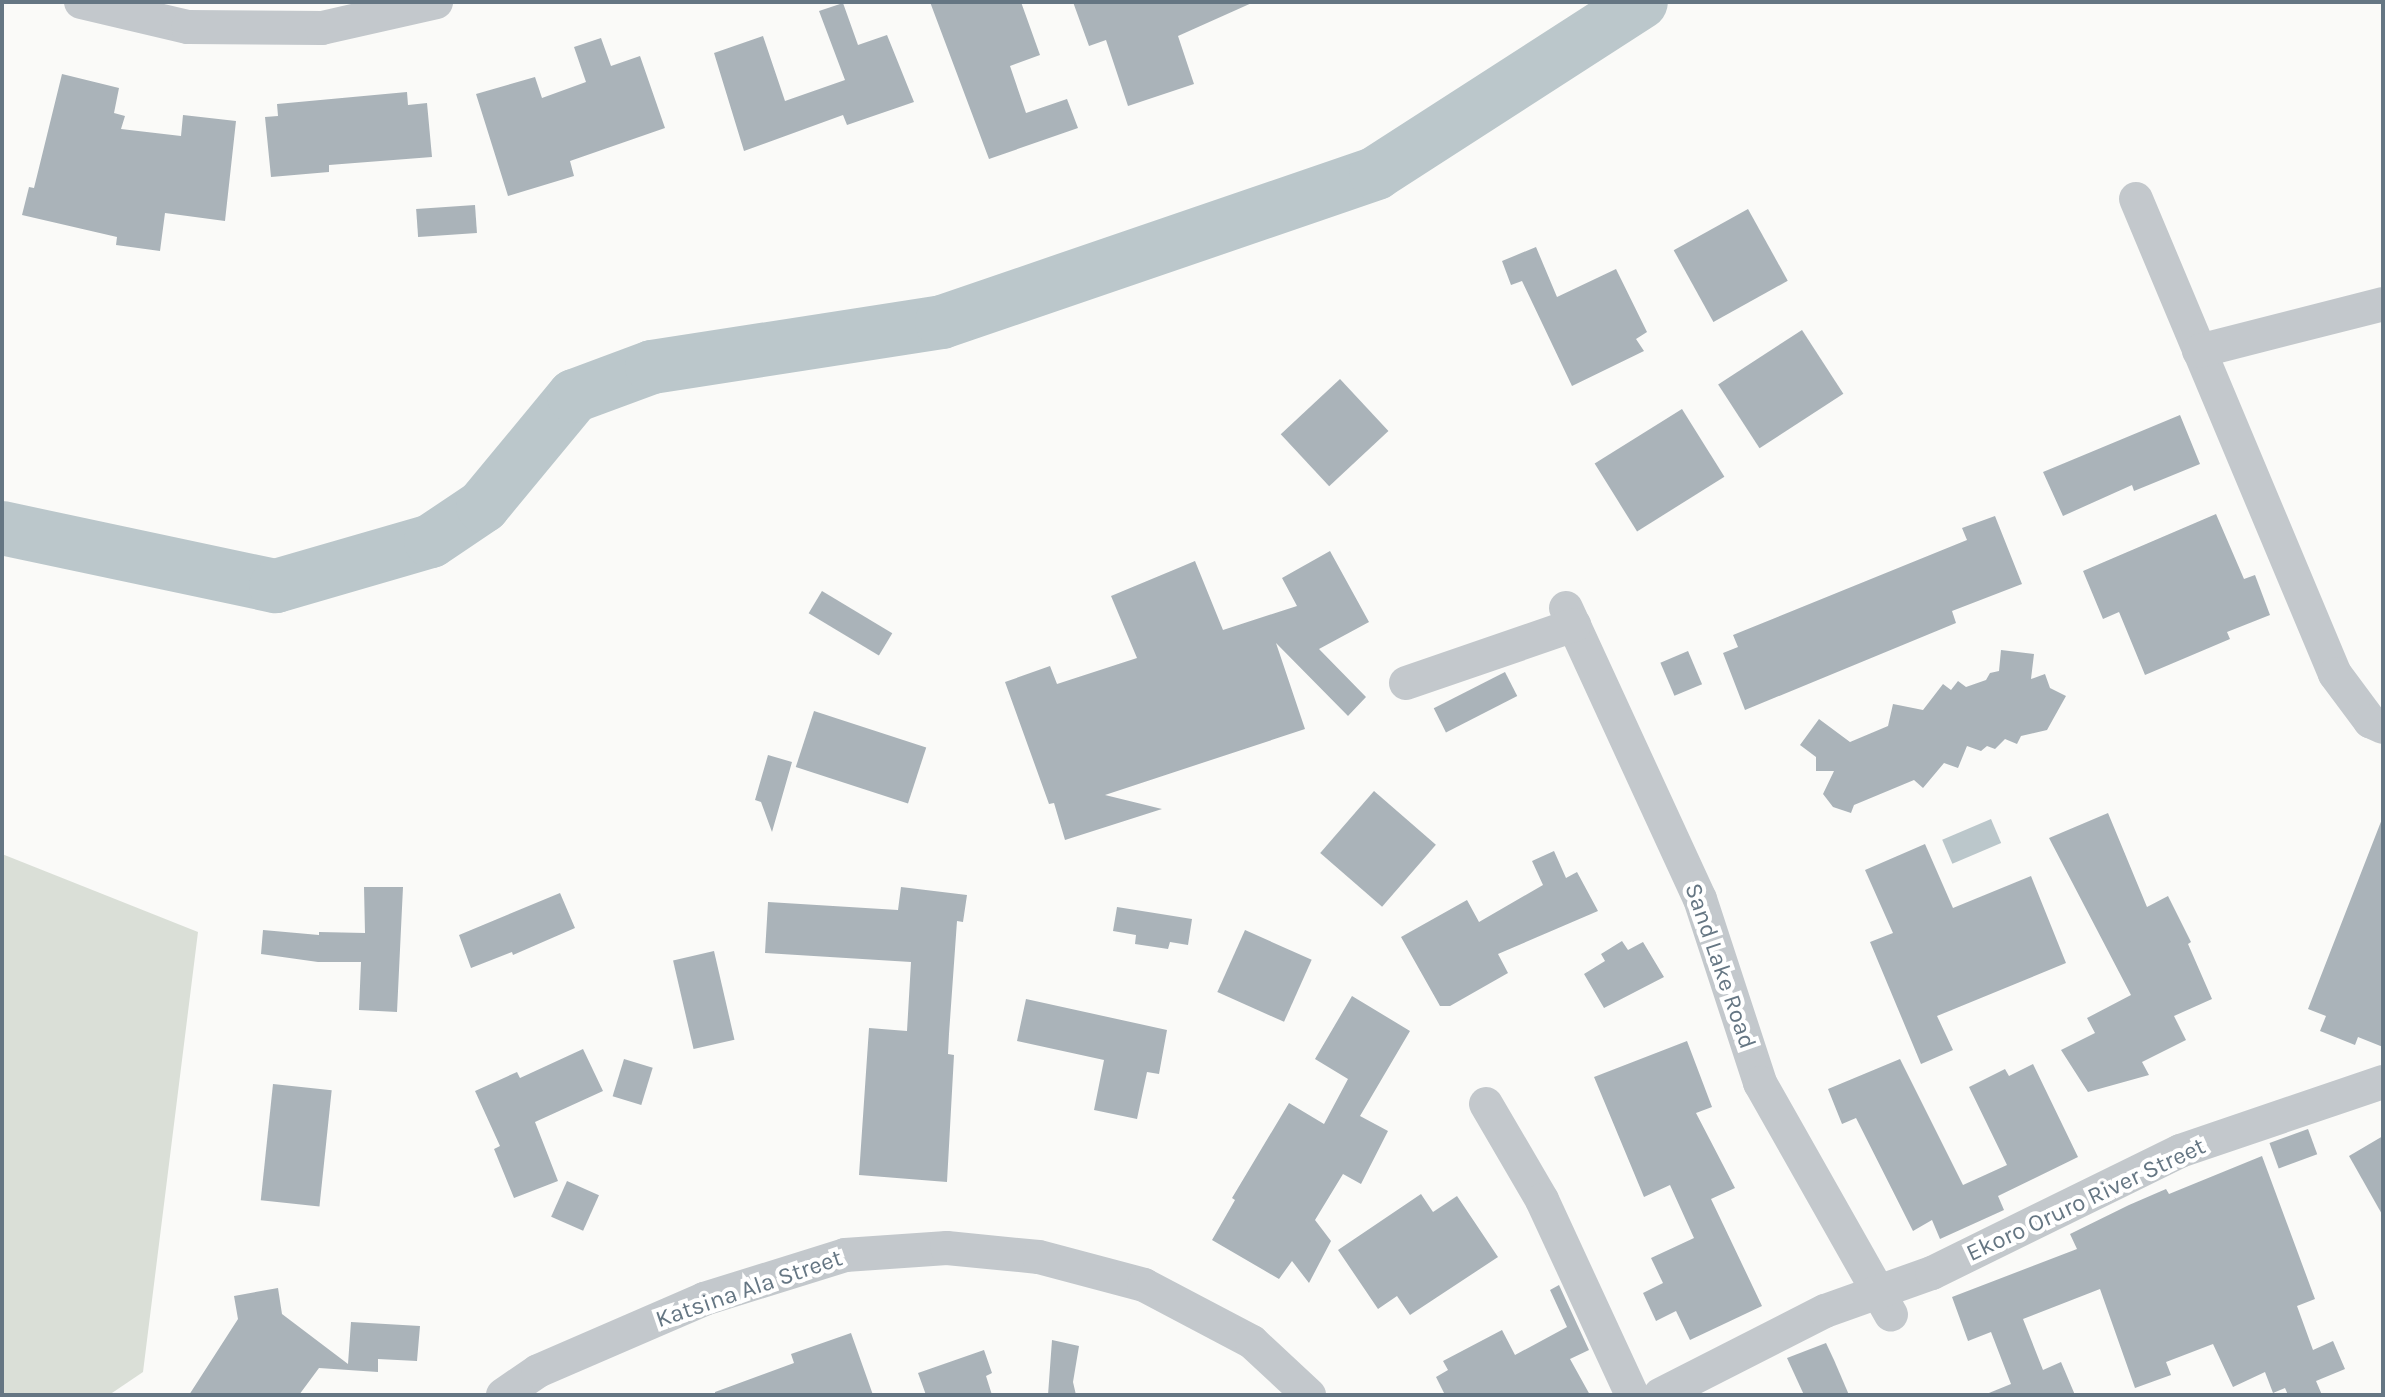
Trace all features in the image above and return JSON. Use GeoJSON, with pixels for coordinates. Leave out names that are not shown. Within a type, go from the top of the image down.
{"type":"FeatureCollection","features":[{"type":"Feature","properties":{"kind":"street"},"geometry":{"type":"LineString","coordinates":[[81,2],[188,27],[307,28],[322,28],[436,2]]}},
{"type":"Feature","properties":{"kind":"street"},"geometry":{"type":"LineString","coordinates":[[2136,199],[2335,674],[2370,721],[2383,727]]}},
{"type":"Feature","properties":{"kind":"street"},"geometry":{"type":"LineString","coordinates":[[2199,351],[2383,304]]}},
{"type":"Feature","properties":{"kind":"street","name":"Sand Lake Road"},"geometry":{"type":"LineString","coordinates":[[1406,683],[1570,617],[1700,899],[1760,1083],[1886,1303]]}},
{"type":"Feature","properties":{"kind":"street","name":"Ekoro Oruro River Street"},"geometry":{"type":"LineString","coordinates":[[1660,1395],[1825,1311],[1886,1303],[1932,1273],[2180,1151],[2383,1082]]}},
{"type":"Feature","properties":{"kind":"street"},"geometry":{"type":"LineString","coordinates":[[1486,1104],[1542,1200],[1632,1395]]}},
{"type":"Feature","properties":{"kind":"street","name":"Katsina Ala Street"},"geometry":{"type":"LineString","coordinates":[[503,1395],[546,1383],[704,1299],[845,1255],[947,1248],[1039,1257],[1144,1285],[1252,1342],[1309,1395]]}},
{"type":"Feature","properties":{"kind":"shaded area"},"geometry":{"type":"Polygon","coordinates":[[[1991,819],[2001,843],[1952,864],[1942,840],[1991,819]]]}},
{"type":"Feature","properties":{"kind":"shaded area"},"geometry":{"type":"Polygon","coordinates":[[[2,854],[198,932],[143,1372],[109,1395],[2,1395],[2,854]]]}},
{"type":"Feature","properties":{"kind":"building"},"geometry":{"type":"Polygon","coordinates":[[[930,2],[1021,2],[1040,55],[1010,66],[1026,113],[1067,99],[1078,128],[989,159],[930,2]]]}},
{"type":"Feature","properties":{"kind":"building"},"geometry":{"type":"Polygon","coordinates":[[[1073,2],[1254,2],[1178,36],[1194,84],[1128,106],[1106,40],[1089,46],[1073,2]]]}},
{"type":"Feature","properties":{"kind":"building"},"geometry":{"type":"Polygon","coordinates":[[[843,3],[858,45],[887,35],[914,102],[847,125],[843,115],[744,151],[714,53],[763,36],[785,101],[845,80],[819,11],[843,3]]]}},
{"type":"Feature","properties":{"kind":"building"},"geometry":{"type":"Polygon","coordinates":[[[601,38],[611,66],[640,56],[665,128],[570,161],[574,176],[508,196],[476,94],[535,77],[542,98],[586,82],[574,47],[601,38]]]}},
{"type":"Feature","properties":{"kind":"building"},"geometry":{"type":"Polygon","coordinates":[[[62,74],[119,88],[114,113],[125,116],[121,129],[181,136],[183,115],[236,121],[225,221],[165,213],[160,251],[116,245],[117,237],[22,215],[29,187],[34,188],[62,74]]]}},
{"type":"Feature","properties":{"kind":"building"},"geometry":{"type":"Polygon","coordinates":[[[407,92],[408,105],[427,103],[432,157],[329,165],[329,172],[271,177],[265,117],[278,116],[277,104],[407,92]]]}},
{"type":"Feature","properties":{"kind":"building"},"geometry":{"type":"Polygon","coordinates":[[[475,205],[477,233],[418,237],[416,209],[475,205]]]}},
{"type":"Feature","properties":{"kind":"building"},"geometry":{"type":"Polygon","coordinates":[[[1748,209],[1788,281],[1713,322],[1674,250],[1748,209]]]}},
{"type":"Feature","properties":{"kind":"building"},"geometry":{"type":"Polygon","coordinates":[[[1536,247],[1557,297],[1616,269],[1647,332],[1636,339],[1644,351],[1572,386],[1522,281],[1511,285],[1502,261],[1536,247]]]}},
{"type":"Feature","properties":{"kind":"building"},"geometry":{"type":"Polygon","coordinates":[[[1802,330],[1843,394],[1760,448],[1718,384],[1802,330]]]}},
{"type":"Feature","properties":{"kind":"building"},"geometry":{"type":"Polygon","coordinates":[[[1340,379],[1388,431],[1329,486],[1281,434],[1340,379]]]}},
{"type":"Feature","properties":{"kind":"building"},"geometry":{"type":"Polygon","coordinates":[[[1682,409],[1724,477],[1637,531],[1595,464],[1682,409]]]}},
{"type":"Feature","properties":{"kind":"building"},"geometry":{"type":"Polygon","coordinates":[[[2180,415],[2200,464],[2134,491],[2132,485],[2063,516],[2043,472],[2180,415]]]}},
{"type":"Feature","properties":{"kind":"building"},"geometry":{"type":"Polygon","coordinates":[[[2216,514],[2244,579],[2255,575],[2270,615],[2227,632],[2230,639],[2145,675],[2119,612],[2103,619],[2083,571],[2216,514]]]}},
{"type":"Feature","properties":{"kind":"building"},"geometry":{"type":"Polygon","coordinates":[[[1995,516],[2022,584],[1952,611],[1956,623],[1745,710],[1723,653],[1738,647],[1733,635],[1967,540],[1962,528],[1995,516]]]}},
{"type":"Feature","properties":{"kind":"building"},"geometry":{"type":"Polygon","coordinates":[[[1330,551],[1369,622],[1319,649],[1366,697],[1348,716],[1276,643],[1305,729],[1105,795],[1162,809],[1065,840],[1054,803],[1049,804],[1005,682],[1050,666],[1057,684],[1137,658],[1111,596],[1195,561],[1223,630],[1297,606],[1282,578],[1330,551]]]}},
{"type":"Feature","properties":{"kind":"building"},"geometry":{"type":"Polygon","coordinates":[[[822,591],[892,633],[879,656],[809,613],[822,591]]]}},
{"type":"Feature","properties":{"kind":"building"},"geometry":{"type":"Polygon","coordinates":[[[2001,650],[2034,654],[2031,679],[2045,674],[2050,688],[2066,696],[2047,730],[2021,736],[2017,744],[2005,739],[1995,749],[1987,746],[1981,751],[1967,746],[1958,768],[1944,763],[1923,788],[1914,780],[1854,805],[1851,813],[1833,807],[1823,794],[1834,771],[1816,771],[1816,757],[1800,745],[1819,719],[1850,742],[1888,726],[1893,704],[1923,710],[1943,684],[1951,690],[1958,681],[1966,687],[1986,680],[1990,673],[1999,671],[2001,650]]]}},
{"type":"Feature","properties":{"kind":"building"},"geometry":{"type":"Polygon","coordinates":[[[1688,651],[1702,684],[1674,696],[1660,663],[1688,651]]]}},
{"type":"Feature","properties":{"kind":"building"},"geometry":{"type":"Polygon","coordinates":[[[1505,672],[1517,696],[1446,732],[1434,708],[1505,672]]]}},
{"type":"Feature","properties":{"kind":"building"},"geometry":{"type":"Polygon","coordinates":[[[814,711],[926,747],[908,804],[796,767],[814,711]]]}},
{"type":"Feature","properties":{"kind":"building"},"geometry":{"type":"Polygon","coordinates":[[[768,755],[792,762],[772,832],[761,802],[755,800],[768,755]]]}},
{"type":"Feature","properties":{"kind":"building"},"geometry":{"type":"Polygon","coordinates":[[[1374,791],[1436,845],[1382,907],[1320,853],[1374,791]]]}},
{"type":"Feature","properties":{"kind":"building"},"geometry":{"type":"Polygon","coordinates":[[[2108,813],[2147,907],[2168,896],[2191,942],[2188,944],[2212,999],[2174,1016],[2186,1040],[2142,1062],[2149,1075],[2088,1092],[2061,1050],[2095,1033],[2087,1018],[2131,995],[2049,838],[2108,813]]]}},
{"type":"Feature","properties":{"kind":"building"},"geometry":{"type":"Polygon","coordinates":[[[2382,819],[2383,1047],[2358,1037],[2355,1045],[2320,1031],[2326,1016],[2308,1009],[2382,819]]]}},
{"type":"Feature","properties":{"kind":"building"},"geometry":{"type":"Polygon","coordinates":[[[1925,844],[1953,908],[2031,876],[2066,963],[1937,1016],[1953,1050],[1921,1064],[1870,942],[1893,933],[1865,870],[1925,844]]]}},
{"type":"Feature","properties":{"kind":"building"},"geometry":{"type":"Polygon","coordinates":[[[1554,851],[1566,878],[1577,872],[1598,911],[1498,954],[1508,973],[1450,1006],[1440,1006],[1401,937],[1467,900],[1479,922],[1543,885],[1532,861],[1554,851]]]}},
{"type":"Feature","properties":{"kind":"building"},"geometry":{"type":"Polygon","coordinates":[[[364,887],[403,887],[397,1012],[359,1010],[361,962],[318,962],[261,954],[263,930],[319,935],[319,932],[365,933],[364,887]]]}},
{"type":"Feature","properties":{"kind":"building"},"geometry":{"type":"Polygon","coordinates":[[[901,887],[967,895],[963,922],[957,921],[949,1034],[948,1054],[954,1055],[947,1182],[859,1175],[869,1028],[907,1031],[911,962],[765,953],[768,902],[898,910],[901,887]]]}},
{"type":"Feature","properties":{"kind":"building"},"geometry":{"type":"Polygon","coordinates":[[[560,893],[575,928],[513,955],[512,952],[471,968],[459,935],[560,893]]]}},
{"type":"Feature","properties":{"kind":"building"},"geometry":{"type":"Polygon","coordinates":[[[1117,907],[1192,919],[1188,945],[1170,942],[1168,949],[1135,944],[1136,935],[1113,931],[1117,907]]]}},
{"type":"Feature","properties":{"kind":"building"},"geometry":{"type":"Polygon","coordinates":[[[1245,930],[1312,960],[1284,1022],[1217,992],[1245,930]]]}},
{"type":"Feature","properties":{"kind":"building"},"geometry":{"type":"Polygon","coordinates":[[[1622,941],[1628,950],[1643,942],[1664,977],[1604,1008],[1584,974],[1605,961],[1601,954],[1622,941]]]}},
{"type":"Feature","properties":{"kind":"building"},"geometry":{"type":"Polygon","coordinates":[[[714,951],[734,1040],[694,1049],[673,960],[714,951]]]}},
{"type":"Feature","properties":{"kind":"building"},"geometry":{"type":"Polygon","coordinates":[[[1352,996],[1410,1031],[1360,1116],[1388,1131],[1361,1184],[1343,1174],[1315,1220],[1331,1241],[1309,1283],[1292,1261],[1279,1279],[1212,1240],[1235,1200],[1232,1198],[1289,1103],[1324,1124],[1348,1079],[1315,1059],[1352,996]]]}},
{"type":"Feature","properties":{"kind":"building"},"geometry":{"type":"Polygon","coordinates":[[[1026,999],[1167,1030],[1159,1074],[1147,1072],[1137,1119],[1094,1110],[1104,1060],[1017,1041],[1026,999]]]}},
{"type":"Feature","properties":{"kind":"building"},"geometry":{"type":"Polygon","coordinates":[[[1687,1041],[1712,1107],[1696,1113],[1735,1188],[1711,1199],[1762,1306],[1690,1340],[1676,1311],[1656,1321],[1643,1293],[1663,1283],[1651,1258],[1694,1238],[1670,1185],[1644,1197],[1594,1077],[1687,1041]]]}},
{"type":"Feature","properties":{"kind":"building"},"geometry":{"type":"Polygon","coordinates":[[[583,1049],[603,1091],[535,1122],[558,1181],[514,1198],[494,1149],[500,1146],[475,1091],[517,1072],[520,1078],[583,1049]]]}},
{"type":"Feature","properties":{"kind":"building"},"geometry":{"type":"Polygon","coordinates":[[[624,1059],[653,1068],[641,1105],[613,1096],[624,1059]]]}},
{"type":"Feature","properties":{"kind":"building"},"geometry":{"type":"Polygon","coordinates":[[[1900,1059],[1963,1185],[2007,1165],[1969,1087],[2005,1069],[2009,1076],[2033,1064],[2078,1157],[1998,1196],[2004,1210],[1940,1239],[1932,1220],[1913,1231],[1856,1118],[1842,1124],[1828,1089],[1900,1059]]]}},
{"type":"Feature","properties":{"kind":"building"},"geometry":{"type":"Polygon","coordinates":[[[273,1084],[332,1090],[319,1207],[261,1200],[273,1084]]]}},
{"type":"Feature","properties":{"kind":"building"},"geometry":{"type":"Polygon","coordinates":[[[2308,1129],[2317,1154],[2279,1168],[2269,1143],[2308,1129]]]}},
{"type":"Feature","properties":{"kind":"building"},"geometry":{"type":"Polygon","coordinates":[[[2383,1136],[2383,1216],[2349,1156],[2383,1136]]]}},
{"type":"Feature","properties":{"kind":"building"},"geometry":{"type":"Polygon","coordinates":[[[2262,1156],[2315,1299],[2297,1306],[2313,1350],[2333,1341],[2345,1369],[2316,1381],[2322,1395],[2288,1395],[2285,1388],[2273,1393],[2265,1372],[2233,1387],[2213,1344],[2166,1362],[2171,1375],[2135,1388],[2100,1289],[2023,1319],[2043,1370],[2061,1362],[2075,1395],[1984,1395],[2011,1384],[1991,1332],[1968,1341],[1952,1297],[2077,1249],[2070,1234],[2129,1205],[2166,1189],[2169,1194],[2262,1156]]]}},
{"type":"Feature","properties":{"kind":"building"},"geometry":{"type":"Polygon","coordinates":[[[567,1181],[599,1195],[583,1231],[551,1217],[567,1181]]]}},
{"type":"Feature","properties":{"kind":"building"},"geometry":{"type":"Polygon","coordinates":[[[1421,1194],[1433,1212],[1457,1196],[1498,1257],[1410,1315],[1397,1296],[1378,1309],[1338,1250],[1421,1194]]]}},
{"type":"Feature","properties":{"kind":"building"},"geometry":{"type":"Polygon","coordinates":[[[1559,1285],[1589,1350],[1570,1359],[1590,1395],[1445,1395],[1436,1377],[1448,1370],[1443,1361],[1502,1330],[1515,1355],[1567,1327],[1550,1290],[1559,1285]]]}},
{"type":"Feature","properties":{"kind":"building"},"geometry":{"type":"Polygon","coordinates":[[[278,1288],[282,1314],[348,1364],[351,1322],[420,1326],[417,1361],[378,1359],[378,1372],[319,1368],[299,1395],[189,1395],[238,1319],[234,1296],[278,1288]]]}},
{"type":"Feature","properties":{"kind":"building"},"geometry":{"type":"Polygon","coordinates":[[[851,1333],[873,1395],[715,1395],[715,1392],[794,1363],[791,1354],[851,1333]]]}},
{"type":"Feature","properties":{"kind":"building"},"geometry":{"type":"Polygon","coordinates":[[[1052,1340],[1079,1346],[1073,1382],[1076,1395],[1048,1395],[1052,1340]]]}},
{"type":"Feature","properties":{"kind":"building"},"geometry":{"type":"Polygon","coordinates":[[[1826,1343],[1849,1395],[1804,1395],[1787,1358],[1826,1343]]]}},
{"type":"Feature","properties":{"kind":"building"},"geometry":{"type":"Polygon","coordinates":[[[984,1350],[992,1373],[986,1376],[992,1395],[926,1395],[918,1373],[984,1350]]]}},
{"type":"Feature","properties":{"kind":"waterway"},"geometry":{"type":"LineString","coordinates":[[2,528],[276,586],[431,541],[483,506],[574,396],[652,367],[942,322],[1376,173],[1641,2]]}}]}
